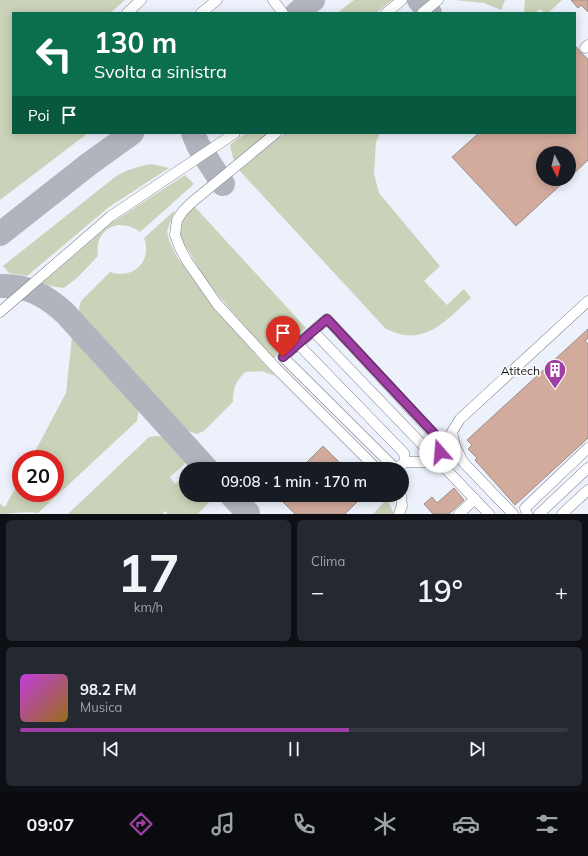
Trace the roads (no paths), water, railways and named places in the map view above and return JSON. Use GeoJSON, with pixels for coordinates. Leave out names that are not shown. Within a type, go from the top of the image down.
{"type":"FeatureCollection","features":[{"type":"Feature","properties":{"kind":"street"},"geometry":{"type":"LineString","coordinates":[[128,12],[142,0]]}},
{"type":"Feature","properties":{"kind":"street"},"geometry":{"type":"LineString","coordinates":[[201,12],[217,0]]}},
{"type":"Feature","properties":{"kind":"street"},"geometry":{"type":"LineString","coordinates":[[273,0],[282,12]]}},
{"type":"Feature","properties":{"kind":"street"},"geometry":{"type":"LineString","coordinates":[[387,12],[402,0]]}},
{"type":"Feature","properties":{"kind":"street"},"geometry":{"type":"LineString","coordinates":[[423,12],[438,0]]}},
{"type":"Feature","properties":{"kind":"street"},"geometry":{"type":"LineString","coordinates":[[0,312],[111,216],[234,134]]}},
{"type":"Feature","properties":{"kind":"street"},"geometry":{"type":"LineString","coordinates":[[275,134],[183,211],[177,220],[175,235],[187,261],[217,304],[274,366],[370,462]]}},
{"type":"Feature","properties":{"kind":"street"},"geometry":{"type":"LineString","coordinates":[[513,514],[463,462],[455,446],[452,432],[460,419],[588,301]]}},
{"type":"Feature","properties":{"kind":"street"},"geometry":{"type":"LineString","coordinates":[[389,462],[283,357],[327,319],[442,442],[439,462]]}},
{"type":"Feature","properties":{"kind":"street"},"geometry":{"type":"LineString","coordinates":[[313,331],[489,514]]}},
{"type":"Feature","properties":{"kind":"street"},"geometry":{"type":"LineString","coordinates":[[298,344],[404,453],[405,462]]}},
{"type":"Feature","properties":{"kind":"street"},"geometry":{"type":"LineString","coordinates":[[527,514],[525,508],[588,448]]}},
{"type":"Feature","properties":{"kind":"street"},"geometry":{"type":"LineString","coordinates":[[409,462],[439,462]]}},
{"type":"Feature","properties":{"kind":"street"},"geometry":{"type":"LineString","coordinates":[[538,514],[588,468]]}},
{"type":"Feature","properties":{"kind":"street"},"geometry":{"type":"LineString","coordinates":[[562,514],[588,490]]}},
{"type":"Feature","properties":{"kind":"street"},"geometry":{"type":"LineString","coordinates":[[459,514],[475,499]]}},
{"type":"Feature","properties":{"kind":"street"},"geometry":{"type":"LineString","coordinates":[[399,514],[402,506],[402,502]]}},
{"type":"Feature","properties":{"kind":"place","name":"Atitech"},"geometry":{"type":"Point","coordinates":[555,390]}}]}
